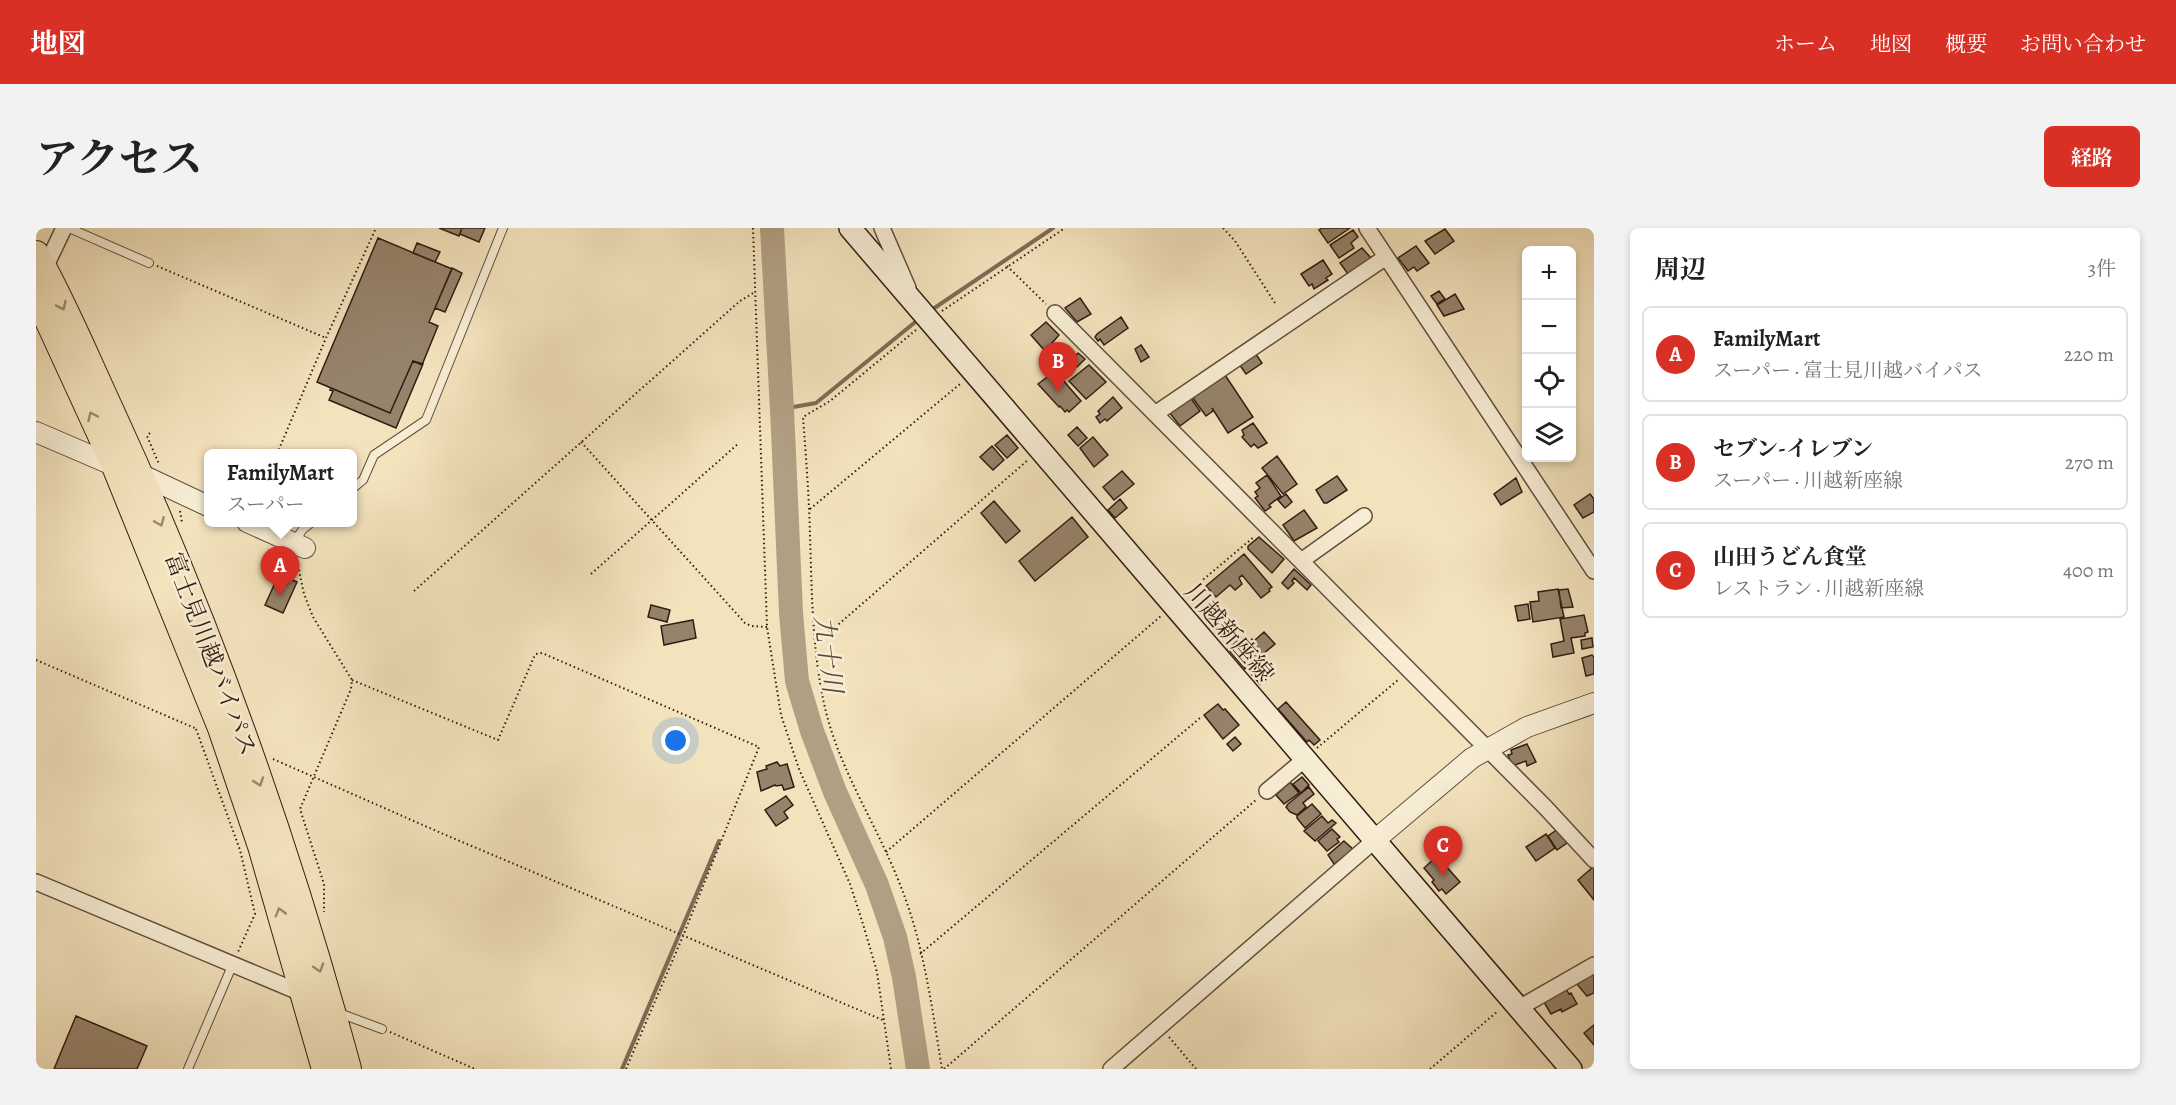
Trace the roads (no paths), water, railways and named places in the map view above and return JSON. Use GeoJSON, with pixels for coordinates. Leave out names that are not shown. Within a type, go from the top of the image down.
{"type":"FeatureCollection","features":[{"type":"Feature","properties":{"kind":"highway","name":"富士見川越バイパス"},"geometry":{"type":"LineString","coordinates":[[38,277],[115,466],[209,728],[261,846],[325,1069]]}},
{"type":"Feature","properties":{"kind":"highway","name":"富士見川越バイパス"},"geometry":{"type":"LineString","coordinates":[[38,277],[140,474],[199,613],[277,832],[348,1069]]}},
{"type":"Feature","properties":{"kind":"main road","name":"川越新座線"},"geometry":{"type":"LineString","coordinates":[[850,228],[1571,1069]]}},
{"type":"Feature","properties":{"kind":"street"},"geometry":{"type":"LineString","coordinates":[[38,277],[66,228]]}},
{"type":"Feature","properties":{"kind":"street"},"geometry":{"type":"LineString","coordinates":[[882,228],[922,312]]}},
{"type":"Feature","properties":{"kind":"street"},"geometry":{"type":"LineString","coordinates":[[1367,228],[1594,571]]}},
{"type":"Feature","properties":{"kind":"street"},"geometry":{"type":"LineString","coordinates":[[1155,414],[1386,257]]}},
{"type":"Feature","properties":{"kind":"street"},"geometry":{"type":"LineString","coordinates":[[1055,313],[1546,808],[1594,860]]}},
{"type":"Feature","properties":{"kind":"street"},"geometry":{"type":"LineString","coordinates":[[36,432],[115,466],[140,474],[204,504]]}},
{"type":"Feature","properties":{"kind":"street"},"geometry":{"type":"LineString","coordinates":[[1301,561],[1364,516]]}},
{"type":"Feature","properties":{"kind":"street"},"geometry":{"type":"LineString","coordinates":[[259,527],[300,545]]}},
{"type":"Feature","properties":{"kind":"street"},"geometry":{"type":"LineString","coordinates":[[1111,1069],[1472,758],[1527,728],[1594,703]]}},
{"type":"Feature","properties":{"kind":"street"},"geometry":{"type":"LineString","coordinates":[[1267,791],[1305,759]]}},
{"type":"Feature","properties":{"kind":"street"},"geometry":{"type":"LineString","coordinates":[[36,882],[232,966],[304,994],[332,1011]]}},
{"type":"Feature","properties":{"kind":"street"},"geometry":{"type":"LineString","coordinates":[[1515,1004],[1594,965]]}},
{"type":"Feature","properties":{"kind":"lane"},"geometry":{"type":"LineString","coordinates":[[66,228],[149,263]]}},
{"type":"Feature","properties":{"kind":"lane"},"geometry":{"type":"LineString","coordinates":[[357,485],[363,480],[374,455],[426,420],[503,228]]}},
{"type":"Feature","properties":{"kind":"lane"},"geometry":{"type":"LineString","coordinates":[[300,545],[303,529],[306,527]]}},
{"type":"Feature","properties":{"kind":"lane"},"geometry":{"type":"LineString","coordinates":[[188,1069],[232,966]]}},
{"type":"Feature","properties":{"kind":"lane"},"geometry":{"type":"LineString","coordinates":[[332,1011],[382,1029]]}},
{"type":"Feature","properties":{"kind":"waterway","name":"九十川"},"geometry":{"type":"LineString","coordinates":[[772,228],[791,613],[797,681],[812,731],[835,792],[877,885],[895,937],[904,977],[918,1069]]}},
{"type":"Feature","properties":{"kind":"waterway"},"geometry":{"type":"LineString","coordinates":[[930,311],[1053,228]]}},
{"type":"Feature","properties":{"kind":"waterway"},"geometry":{"type":"LineString","coordinates":[[782,409],[816,403],[919,319]]}},
{"type":"Feature","properties":{"kind":"waterway"},"geometry":{"type":"LineString","coordinates":[[622,1069],[719,841]]}},
{"type":"Feature","properties":{"kind":"place","name":"セブン-イレブン"},"geometry":{"type":"Point","coordinates":[1058,392]}},
{"type":"Feature","properties":{"kind":"place","name":"FamilyMart"},"geometry":{"type":"Point","coordinates":[280,596]}},
{"type":"Feature","properties":{"kind":"place","name":"山田うどん食堂"},"geometry":{"type":"Point","coordinates":[1443,876]}}]}
